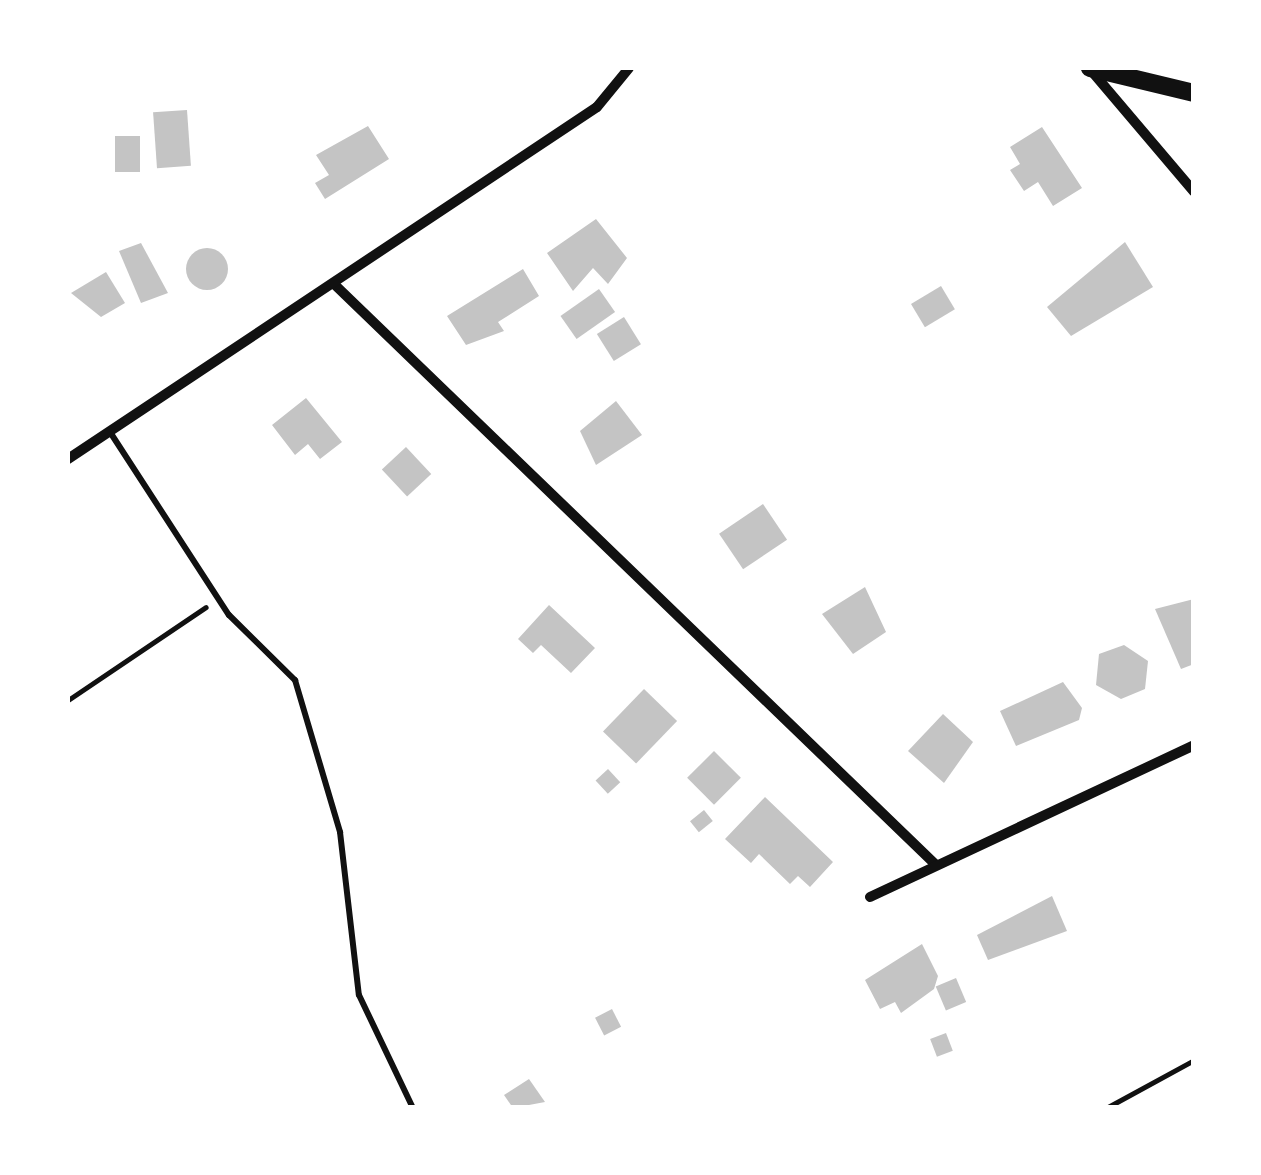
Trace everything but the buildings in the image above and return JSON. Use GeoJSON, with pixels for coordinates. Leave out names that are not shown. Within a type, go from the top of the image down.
{"type":"FeatureCollection","features":[{"type":"Feature","properties":{"kind":"street"},"geometry":{"type":"LineString","coordinates":[[68,459],[597,107],[629,68]]}},
{"type":"Feature","properties":{"kind":"street"},"geometry":{"type":"LineString","coordinates":[[1089,68],[1194,93]]}},
{"type":"Feature","properties":{"kind":"street"},"geometry":{"type":"LineString","coordinates":[[1089,68],[1194,192]]}},
{"type":"Feature","properties":{"kind":"street"},"geometry":{"type":"LineString","coordinates":[[334,284],[934,864]]}},
{"type":"Feature","properties":{"kind":"street"},"geometry":{"type":"LineString","coordinates":[[870,896],[1194,745]]}},
{"type":"Feature","properties":{"kind":"lane"},"geometry":{"type":"LineString","coordinates":[[110,431],[217,600],[295,680],[340,832],[359,995],[414,1108]]}},
{"type":"Feature","properties":{"kind":"path"},"geometry":{"type":"LineString","coordinates":[[68,700],[217,600]]}},
{"type":"Feature","properties":{"kind":"path"},"geometry":{"type":"LineString","coordinates":[[1106,1108],[1194,1060]]}}]}
